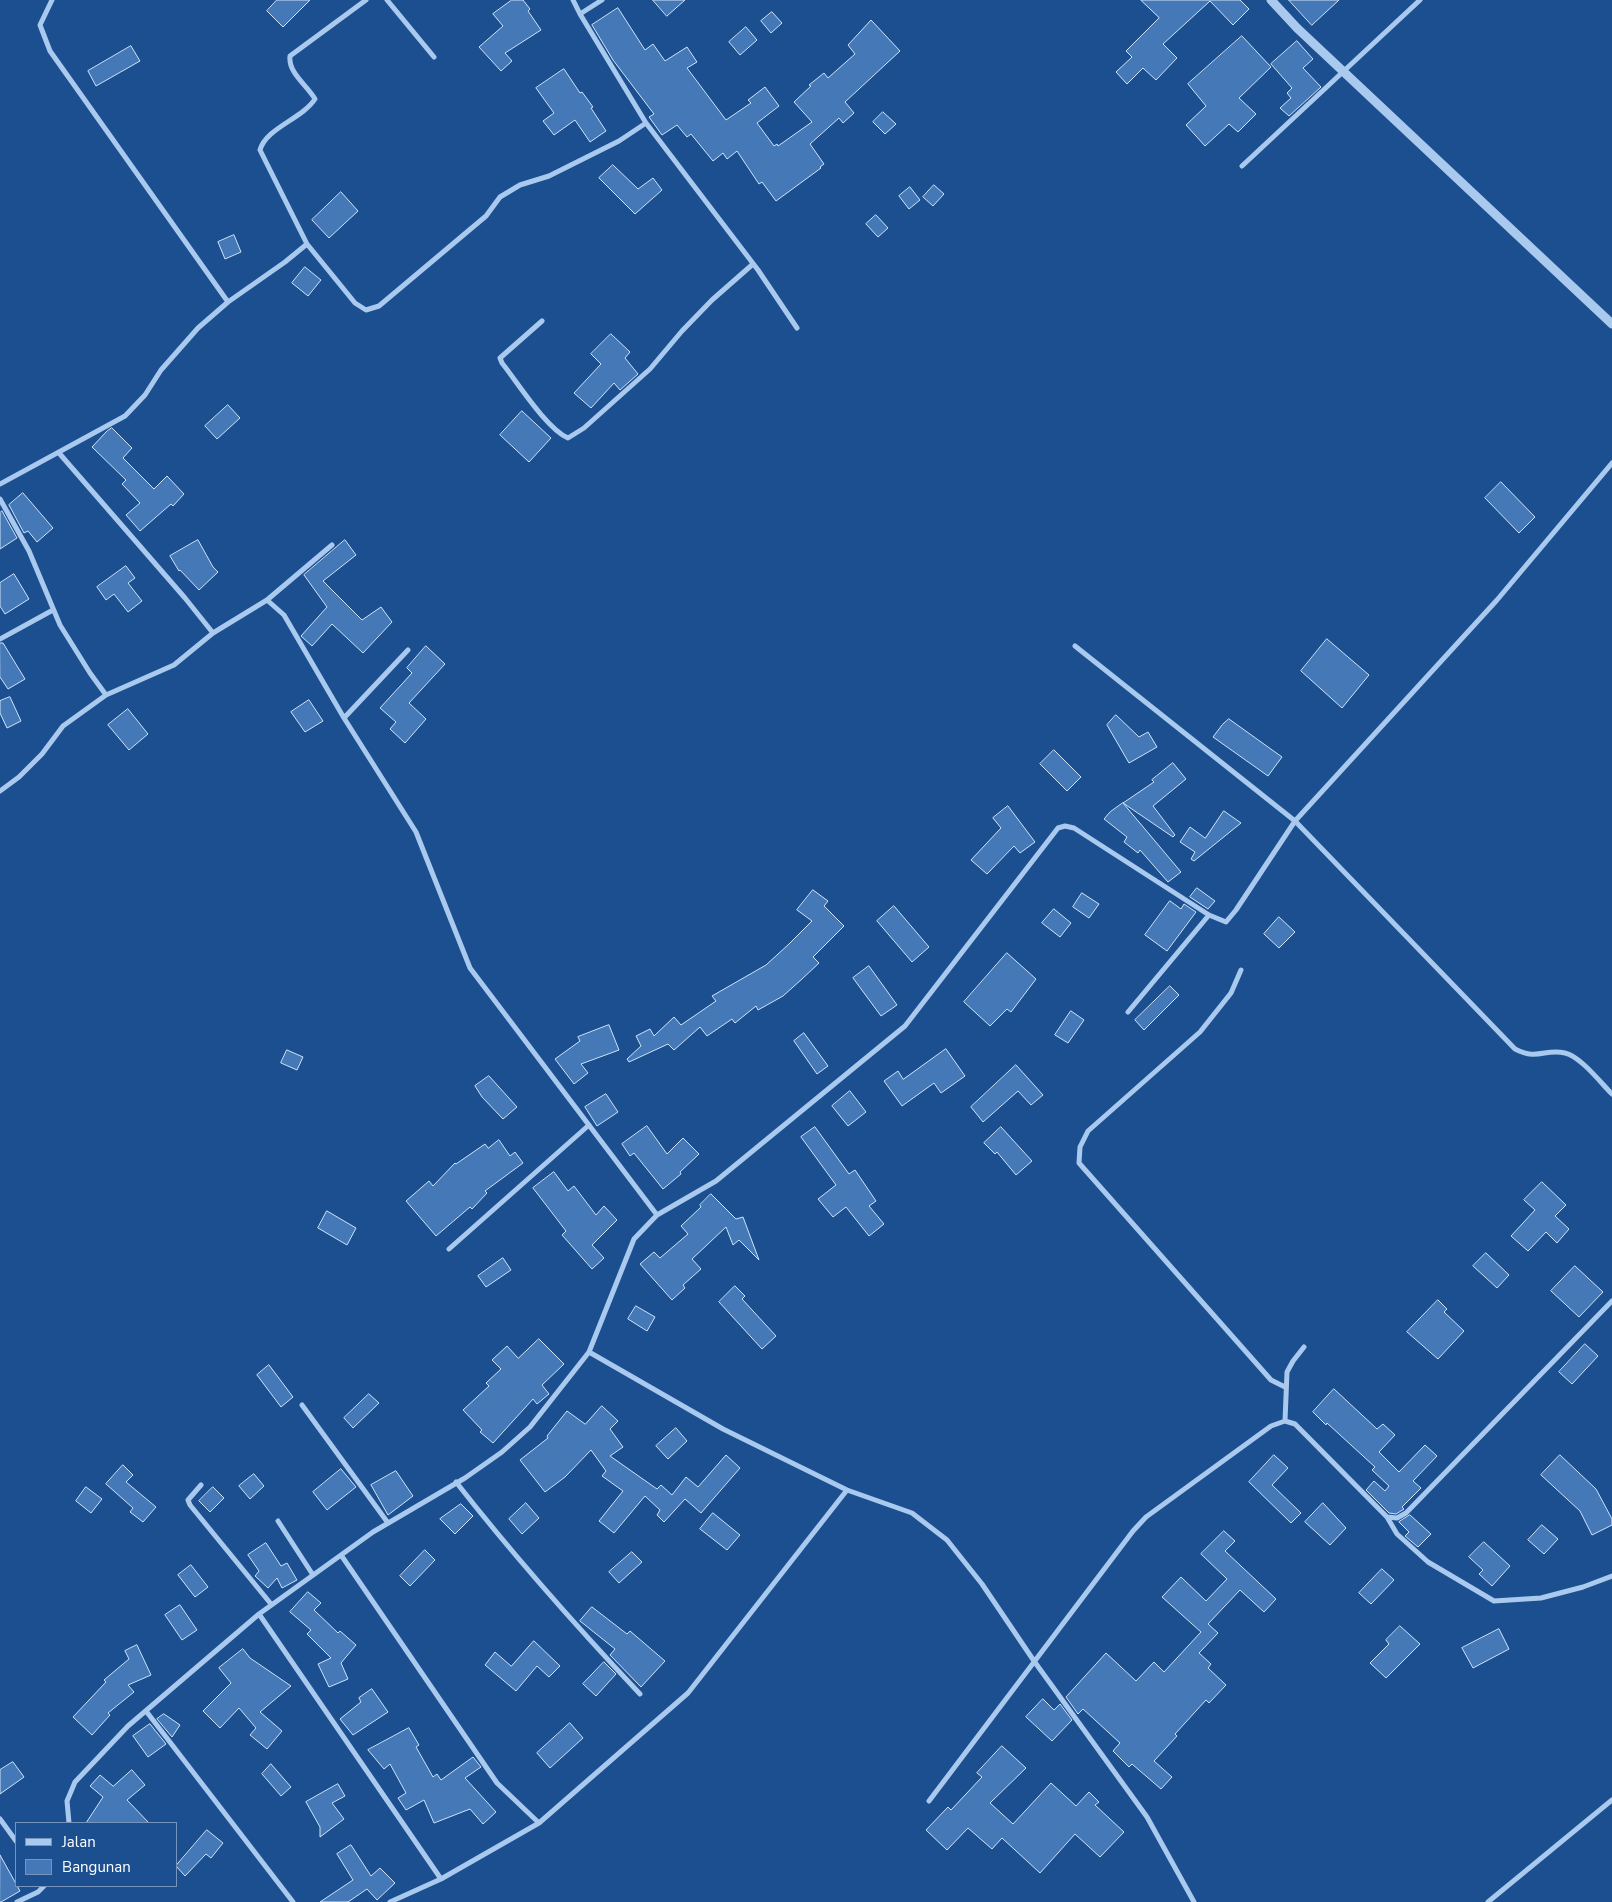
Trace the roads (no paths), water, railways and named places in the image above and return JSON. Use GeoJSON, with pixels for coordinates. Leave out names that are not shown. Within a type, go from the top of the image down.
{"type":"FeatureCollection","features":[{"type":"Feature","properties":{"kind":"street"},"geometry":{"type":"LineString","coordinates":[[52,0],[40,25],[50,51],[228,302]]}},
{"type":"Feature","properties":{"kind":"street"},"geometry":{"type":"LineString","coordinates":[[366,0],[290,56],[289,63],[292,69],[315,100],[271,134],[261,145],[260,150],[307,244],[355,303],[366,310],[379,306],[486,216],[500,197],[520,185],[549,176],[610,145],[646,123]]}},
{"type":"Feature","properties":{"kind":"street"},"geometry":{"type":"LineString","coordinates":[[387,0],[434,57]]}},
{"type":"Feature","properties":{"kind":"street"},"geometry":{"type":"LineString","coordinates":[[573,0],[646,123],[753,264],[798,328]]}},
{"type":"Feature","properties":{"kind":"street"},"geometry":{"type":"LineString","coordinates":[[580,14],[602,0]]}},
{"type":"Feature","properties":{"kind":"street"},"geometry":{"type":"LineString","coordinates":[[1270,0],[1297,28],[1612,324]]}},
{"type":"Feature","properties":{"kind":"street"},"geometry":{"type":"LineString","coordinates":[[1242,166],[1420,0]]}},
{"type":"Feature","properties":{"kind":"street"},"geometry":{"type":"LineString","coordinates":[[0,484],[125,416],[145,395],[161,370],[198,328],[228,302],[307,244]]}},
{"type":"Feature","properties":{"kind":"street"},"geometry":{"type":"LineString","coordinates":[[542,321],[500,358],[550,425],[561,435],[568,438],[584,428],[650,369],[712,300],[753,264]]}},
{"type":"Feature","properties":{"kind":"street"},"geometry":{"type":"LineString","coordinates":[[59,453],[213,633]]}},
{"type":"Feature","properties":{"kind":"street"},"geometry":{"type":"LineString","coordinates":[[69,1822],[67,1802],[75,1782],[128,1726],[272,1604],[388,1523],[502,1452],[530,1427],[589,1352],[634,1239],[657,1215],[716,1181],[905,1026],[1058,828],[1065,826],[1074,828],[1209,916],[1226,922],[1236,910],[1295,820],[1497,600],[1612,463]]}},
{"type":"Feature","properties":{"kind":"street"},"geometry":{"type":"LineString","coordinates":[[0,499],[29,551],[54,610],[70,641],[106,695]]}},
{"type":"Feature","properties":{"kind":"street"},"geometry":{"type":"LineString","coordinates":[[0,791],[19,777],[42,754],[63,726],[106,695],[174,665],[213,633],[267,600],[332,545]]}},
{"type":"Feature","properties":{"kind":"street"},"geometry":{"type":"LineString","coordinates":[[267,600],[284,615],[344,718],[416,832],[470,968],[657,1215]]}},
{"type":"Feature","properties":{"kind":"street"},"geometry":{"type":"LineString","coordinates":[[0,639],[54,610]]}},
{"type":"Feature","properties":{"kind":"street"},"geometry":{"type":"LineString","coordinates":[[1075,646],[1295,820],[1515,1048],[1532,1055],[1565,1052],[1578,1060],[1612,1094]]}},
{"type":"Feature","properties":{"kind":"street"},"geometry":{"type":"LineString","coordinates":[[344,718],[408,650]]}},
{"type":"Feature","properties":{"kind":"street"},"geometry":{"type":"LineString","coordinates":[[1128,1012],[1209,916]]}},
{"type":"Feature","properties":{"kind":"street"},"geometry":{"type":"LineString","coordinates":[[1241,970],[1231,993],[1200,1032],[1088,1131],[1080,1147],[1079,1163],[1267,1375],[1277,1384],[1285,1387]]}},
{"type":"Feature","properties":{"kind":"street"},"geometry":{"type":"LineString","coordinates":[[449,1249],[589,1125]]}},
{"type":"Feature","properties":{"kind":"street"},"geometry":{"type":"LineString","coordinates":[[1387,1517],[1397,1518],[1406,1513],[1612,1301]]}},
{"type":"Feature","properties":{"kind":"street"},"geometry":{"type":"LineString","coordinates":[[1284,1421],[1285,1387],[1289,1366],[1304,1347]]}},
{"type":"Feature","properties":{"kind":"street"},"geometry":{"type":"LineString","coordinates":[[589,1352],[724,1429],[848,1490],[912,1513],[947,1540],[982,1584],[1034,1661],[1147,1817],[1194,1902]]}},
{"type":"Feature","properties":{"kind":"street"},"geometry":{"type":"LineString","coordinates":[[302,1405],[388,1523]]}},
{"type":"Feature","properties":{"kind":"street"},"geometry":{"type":"LineString","coordinates":[[929,1801],[1133,1530],[1146,1517],[1271,1426],[1284,1421],[1295,1424],[1387,1517],[1397,1534],[1428,1562],[1494,1601],[1541,1598],[1583,1587],[1612,1576]]}},
{"type":"Feature","properties":{"kind":"street"},"geometry":{"type":"LineString","coordinates":[[456,1482],[492,1527],[588,1638],[640,1694]]}},
{"type":"Feature","properties":{"kind":"street"},"geometry":{"type":"LineString","coordinates":[[201,1485],[188,1500],[190,1505],[272,1604]]}},
{"type":"Feature","properties":{"kind":"street"},"geometry":{"type":"LineString","coordinates":[[390,1902],[441,1879],[539,1823],[688,1693],[848,1490]]}},
{"type":"Feature","properties":{"kind":"street"},"geometry":{"type":"LineString","coordinates":[[278,1521],[313,1575]]}},
{"type":"Feature","properties":{"kind":"street"},"geometry":{"type":"LineString","coordinates":[[341,1555],[497,1783],[539,1823]]}},
{"type":"Feature","properties":{"kind":"street"},"geometry":{"type":"LineString","coordinates":[[259,1614],[441,1879]]}},
{"type":"Feature","properties":{"kind":"street"},"geometry":{"type":"LineString","coordinates":[[146,1711],[292,1902]]}},
{"type":"Feature","properties":{"kind":"street"},"geometry":{"type":"LineString","coordinates":[[1488,1902],[1612,1800]]}},
{"type":"Feature","properties":{"kind":"street"},"geometry":{"type":"LineString","coordinates":[[0,1819],[15,1840]]}},
{"type":"Feature","properties":{"kind":"street"},"geometry":{"type":"LineString","coordinates":[[17,1902],[38,1892],[43,1887]]}}]}
